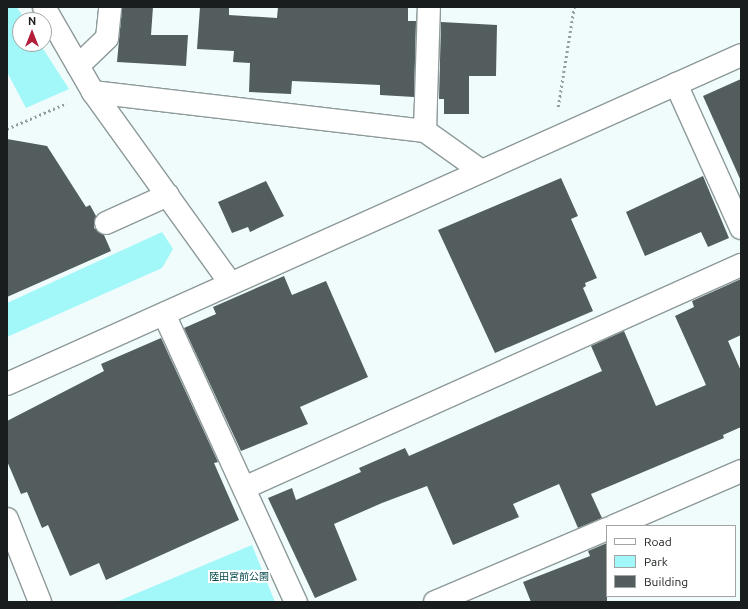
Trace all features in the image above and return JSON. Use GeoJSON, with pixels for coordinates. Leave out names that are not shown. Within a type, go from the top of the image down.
{"type":"FeatureCollection","features":[{"type":"Feature","properties":{"kind":"street"},"geometry":{"type":"LineString","coordinates":[[44,7],[93,92],[231,284]]}},
{"type":"Feature","properties":{"kind":"street"},"geometry":{"type":"LineString","coordinates":[[78,66],[107,38],[110,7]]}},
{"type":"Feature","properties":{"kind":"street"},"geometry":{"type":"LineString","coordinates":[[425,131],[429,7]]}},
{"type":"Feature","properties":{"kind":"street"},"geometry":{"type":"LineString","coordinates":[[7,384],[741,55]]}},
{"type":"Feature","properties":{"kind":"street"},"geometry":{"type":"LineString","coordinates":[[676,84],[741,228]]}},
{"type":"Feature","properties":{"kind":"street"},"geometry":{"type":"LineString","coordinates":[[93,92],[425,131],[481,172]]}},
{"type":"Feature","properties":{"kind":"street"},"geometry":{"type":"LineString","coordinates":[[106,223],[168,196]]}},
{"type":"Feature","properties":{"kind":"street"},"geometry":{"type":"LineString","coordinates":[[244,488],[741,265]]}},
{"type":"Feature","properties":{"kind":"street"},"geometry":{"type":"LineString","coordinates":[[164,314],[296,602]]}},
{"type":"Feature","properties":{"kind":"street"},"geometry":{"type":"LineString","coordinates":[[616,525],[741,471]]}},
{"type":"Feature","properties":{"kind":"street"},"geometry":{"type":"LineString","coordinates":[[7,519],[40,602]]}},
{"type":"Feature","properties":{"kind":"street"},"geometry":{"type":"LineString","coordinates":[[435,602],[606,529]]}},
{"type":"Feature","properties":{"kind":"path"},"geometry":{"type":"LineString","coordinates":[[553,139],[574,7]]}},
{"type":"Feature","properties":{"kind":"path"},"geometry":{"type":"LineString","coordinates":[[7,129],[93,92]]}},
{"type":"Feature","properties":{"kind":"green space"},"geometry":{"type":"Polygon","coordinates":[[[7,7],[17,7],[20,12],[12,12],[12,52],[45,52],[69,89],[26,108],[7,72],[7,7]]]}},
{"type":"Feature","properties":{"kind":"green space"},"geometry":{"type":"Polygon","coordinates":[[[162,232],[173,249],[162,268],[7,337],[7,303],[162,232]]]}},
{"type":"Feature","properties":{"kind":"green space","name":"陸田宮前公園"},"geometry":{"type":"Polygon","coordinates":[[[252,545],[275,602],[116,602],[252,545]]]}},
{"type":"Feature","properties":{"kind":"building"},"geometry":{"type":"Polygon","coordinates":[[[122,7],[153,7],[151,35],[188,35],[186,66],[117,62],[122,7]]]}},
{"type":"Feature","properties":{"kind":"building"},"geometry":{"type":"Polygon","coordinates":[[[200,7],[229,7],[229,15],[277,18],[278,7],[408,7],[408,21],[416,21],[414,97],[380,95],[380,85],[292,81],[291,94],[249,92],[250,63],[233,62],[234,51],[197,49],[200,7]]]}},
{"type":"Feature","properties":{"kind":"building"},"geometry":{"type":"Polygon","coordinates":[[[441,22],[497,25],[496,76],[469,76],[469,114],[444,114],[444,99],[439,99],[441,22]]]}},
{"type":"Feature","properties":{"kind":"building"},"geometry":{"type":"Polygon","coordinates":[[[741,79],[741,181],[703,96],[741,79]]]}},
{"type":"Feature","properties":{"kind":"building"},"geometry":{"type":"Polygon","coordinates":[[[7,139],[47,146],[86,207],[90,205],[96,216],[94,228],[104,235],[111,251],[7,297],[7,139]]]}},
{"type":"Feature","properties":{"kind":"building"},"geometry":{"type":"Polygon","coordinates":[[[703,176],[729,238],[708,247],[701,232],[645,256],[626,212],[703,176]]]}},
{"type":"Feature","properties":{"kind":"building"},"geometry":{"type":"Polygon","coordinates":[[[561,178],[578,216],[571,219],[597,278],[585,283],[586,286],[583,288],[593,311],[495,353],[438,230],[561,178]]]}},
{"type":"Feature","properties":{"kind":"building"},"geometry":{"type":"Polygon","coordinates":[[[266,181],[284,216],[250,232],[248,227],[232,233],[218,202],[266,181]]]}},
{"type":"Feature","properties":{"kind":"building"},"geometry":{"type":"Polygon","coordinates":[[[284,276],[292,295],[326,281],[368,377],[300,407],[308,424],[241,451],[184,328],[216,314],[213,307],[284,276]]]}},
{"type":"Feature","properties":{"kind":"building"},"geometry":{"type":"Polygon","coordinates":[[[741,279],[741,335],[728,341],[741,371],[741,427],[723,435],[724,438],[591,494],[602,518],[578,528],[559,484],[513,504],[519,517],[453,545],[427,486],[382,503],[334,524],[357,580],[315,598],[268,498],[292,488],[296,500],[361,472],[359,468],[405,448],[409,456],[602,371],[591,346],[624,331],[656,406],[706,385],[675,316],[694,307],[692,301],[741,279]]]}},
{"type":"Feature","properties":{"kind":"building"},"geometry":{"type":"Polygon","coordinates":[[[161,338],[218,462],[214,463],[239,520],[106,580],[99,563],[70,576],[48,525],[42,528],[27,492],[21,494],[7,461],[7,421],[104,371],[101,364],[161,338]]]}},
{"type":"Feature","properties":{"kind":"building"},"geometry":{"type":"Polygon","coordinates":[[[606,543],[607,602],[531,602],[523,582],[590,556],[588,551],[606,543]]]}}]}
